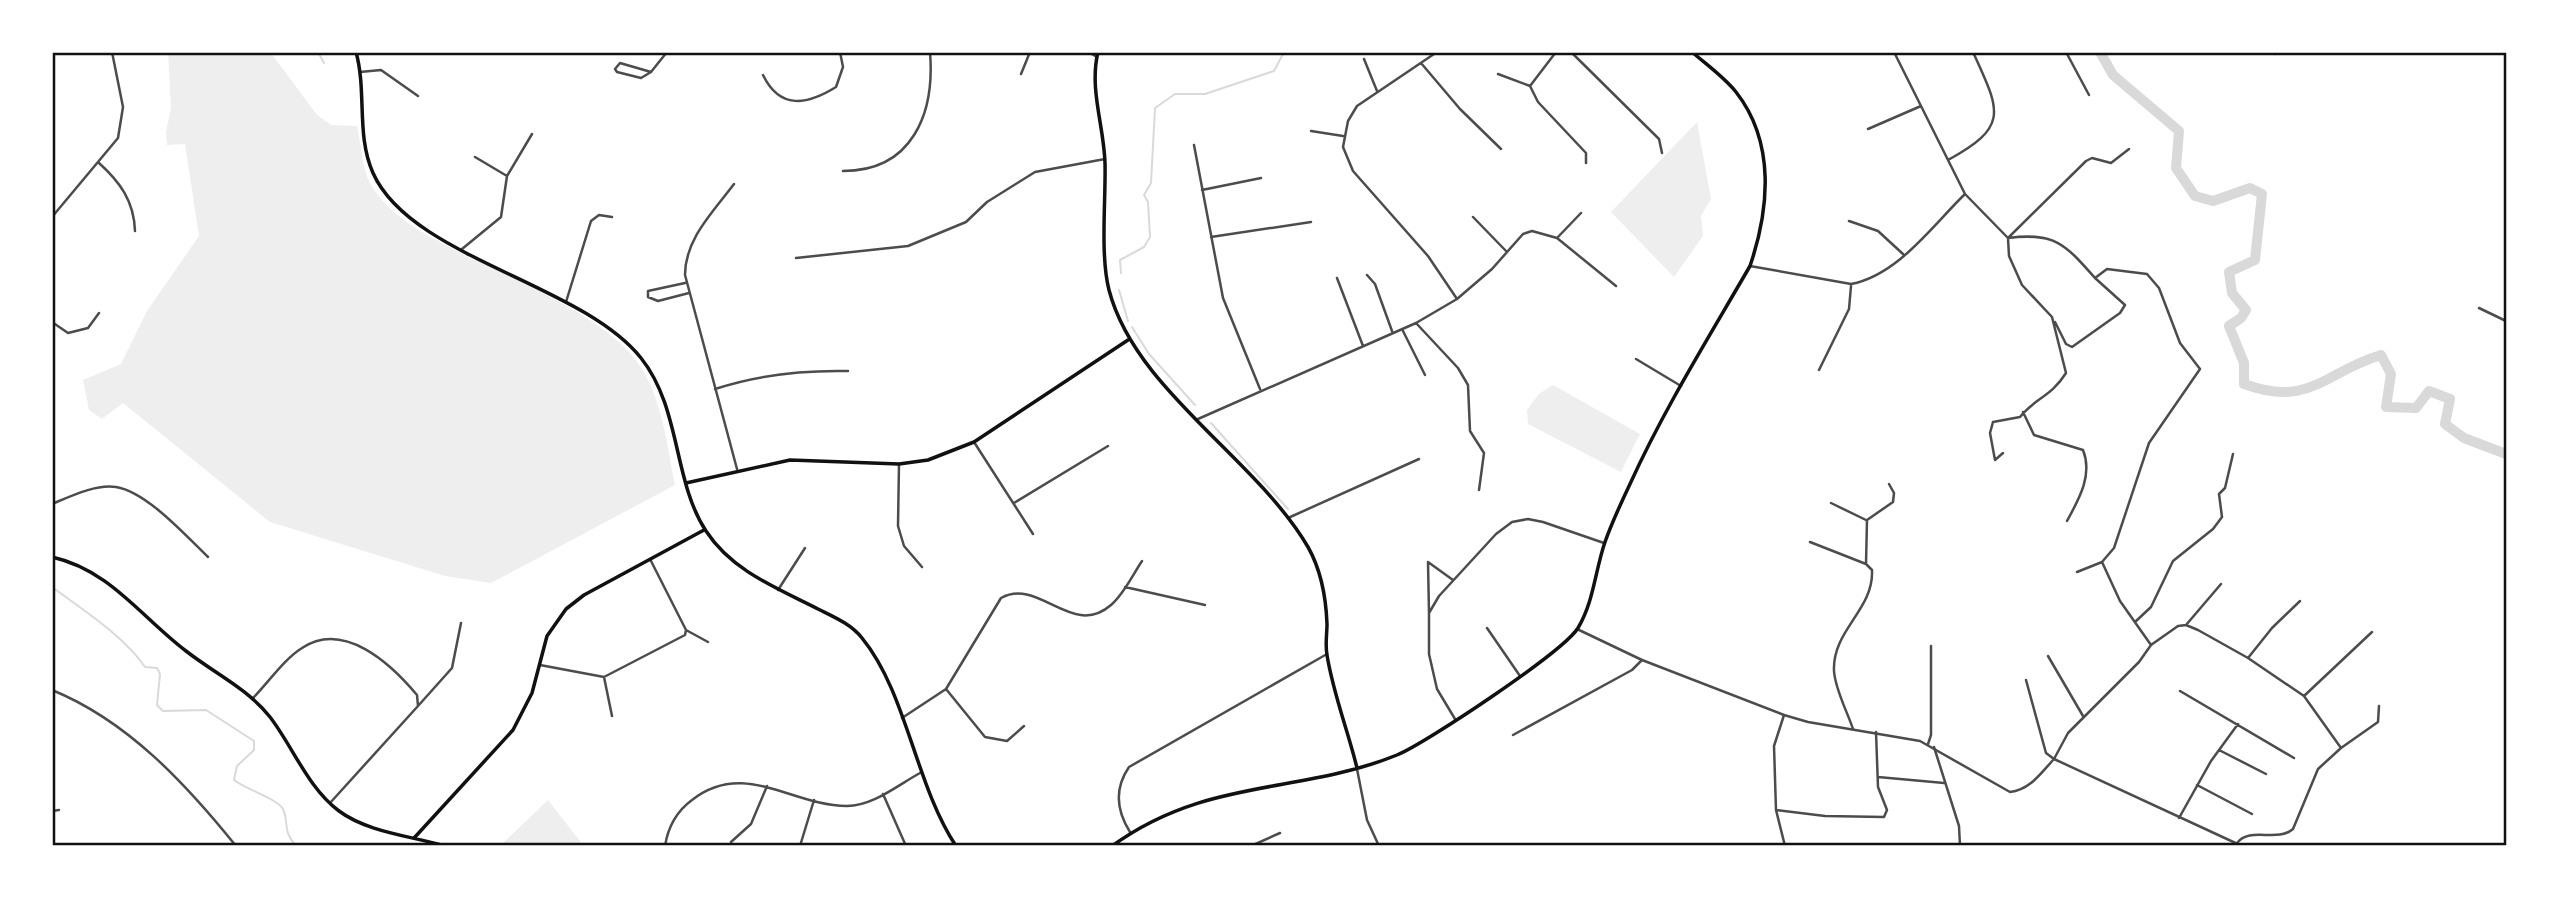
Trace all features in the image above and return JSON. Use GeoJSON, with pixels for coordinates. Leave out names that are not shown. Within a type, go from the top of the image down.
{"type":"FeatureCollection","features":[{"type":"Feature","properties":{"kind":"main road"},"geometry":{"type":"LineString","coordinates":[[356,52],[366,151],[380,186],[394,203],[424,227],[566,303],[619,335],[642,359],[664,401],[686,483],[705,530],[727,556],[778,590],[846,623],[862,637],[876,659],[902,718],[920,773],[956,845]]}},
{"type":"Feature","properties":{"kind":"main road"},"geometry":{"type":"LineString","coordinates":[[1112,845],[1130,832],[1174,810],[1212,797],[1357,768],[1409,750],[1549,656],[1577,629],[1592,595],[1604,544],[1630,483],[1750,266],[1765,216],[1761,142],[1735,91],[1692,52]]}},
{"type":"Feature","properties":{"kind":"main road"},"geometry":{"type":"LineString","coordinates":[[1098,55],[1094,81],[1105,159],[1108,287],[1128,340],[1168,388],[1288,519],[1309,549],[1320,574],[1327,622],[1326,654],[1357,768]]}},
{"type":"Feature","properties":{"kind":"main road"},"geometry":{"type":"LineString","coordinates":[[686,483],[737,469],[790,460],[822,458],[899,464],[928,460],[974,442],[1128,340]]}},
{"type":"Feature","properties":{"kind":"main road"},"geometry":{"type":"LineString","coordinates":[[415,837],[513,730],[528,702],[543,645],[566,610],[584,595],[705,530]]}},
{"type":"Feature","properties":{"kind":"main road"},"geometry":{"type":"LineString","coordinates":[[52,557],[76,564],[110,583],[184,650],[252,699],[268,715],[330,803],[351,819],[445,845]]}},
{"type":"Feature","properties":{"kind":"street"},"geometry":{"type":"LineString","coordinates":[[52,217],[116,142],[123,123],[123,107],[112,52]]}},
{"type":"Feature","properties":{"kind":"street"},"geometry":{"type":"LineString","coordinates":[[651,72],[620,64],[615,69],[617,72],[641,78],[651,72],[667,52]]}},
{"type":"Feature","properties":{"kind":"street"},"geometry":{"type":"LineString","coordinates":[[762,75],[769,89],[785,101],[809,99],[836,87],[843,67],[840,52]]}},
{"type":"Feature","properties":{"kind":"street"},"geometry":{"type":"LineString","coordinates":[[843,171],[856,171],[891,161],[913,136],[929,99],[930,52]]}},
{"type":"Feature","properties":{"kind":"street"},"geometry":{"type":"LineString","coordinates":[[1021,74],[1030,52]]}},
{"type":"Feature","properties":{"kind":"street"},"geometry":{"type":"LineString","coordinates":[[1088,52],[1098,55]]}},
{"type":"Feature","properties":{"kind":"street"},"geometry":{"type":"LineString","coordinates":[[1437,52],[1357,106],[1343,136],[1343,147],[1353,171],[1428,256],[1457,299]]}},
{"type":"Feature","properties":{"kind":"street"},"geometry":{"type":"LineString","coordinates":[[1530,86],[1556,52]]}},
{"type":"Feature","properties":{"kind":"street"},"geometry":{"type":"LineString","coordinates":[[1571,52],[1659,139],[1662,153]]}},
{"type":"Feature","properties":{"kind":"street"},"geometry":{"type":"LineString","coordinates":[[1894,52],[1965,194],[2008,238],[2010,256],[2022,285],[2052,317],[2066,344],[2072,347],[2120,313],[2125,305],[2061,242],[2031,235],[2008,238]]}},
{"type":"Feature","properties":{"kind":"street"},"geometry":{"type":"LineString","coordinates":[[1948,160],[1983,139],[1994,119],[1995,103],[1973,52]]}},
{"type":"Feature","properties":{"kind":"street"},"geometry":{"type":"LineString","coordinates":[[2066,52],[2090,96]]}},
{"type":"Feature","properties":{"kind":"street"},"geometry":{"type":"LineString","coordinates":[[1364,59],[1378,92]]}},
{"type":"Feature","properties":{"kind":"street"},"geometry":{"type":"LineString","coordinates":[[1421,63],[1460,109],[1501,149]]}},
{"type":"Feature","properties":{"kind":"street"},"geometry":{"type":"LineString","coordinates":[[360,72],[381,70],[418,96]]}},
{"type":"Feature","properties":{"kind":"street"},"geometry":{"type":"LineString","coordinates":[[1498,74],[1530,86],[1538,102],[1586,153],[1586,163]]}},
{"type":"Feature","properties":{"kind":"street"},"geometry":{"type":"LineString","coordinates":[[1868,130],[1921,106]]}},
{"type":"Feature","properties":{"kind":"street"},"geometry":{"type":"LineString","coordinates":[[1311,131],[1343,136]]}},
{"type":"Feature","properties":{"kind":"street"},"geometry":{"type":"LineString","coordinates":[[462,248],[501,217],[507,176],[533,134]]}},
{"type":"Feature","properties":{"kind":"street"},"geometry":{"type":"LineString","coordinates":[[1194,145],[1223,298],[1260,389]]}},
{"type":"Feature","properties":{"kind":"street"},"geometry":{"type":"LineString","coordinates":[[2008,238],[2086,161],[2092,158],[2111,163],[2129,149]]}},
{"type":"Feature","properties":{"kind":"street"},"geometry":{"type":"LineString","coordinates":[[475,157],[507,176]]}},
{"type":"Feature","properties":{"kind":"street"},"geometry":{"type":"LineString","coordinates":[[796,258],[908,246],[966,222],[987,202],[1035,172],[1105,159]]}},
{"type":"Feature","properties":{"kind":"street"},"geometry":{"type":"LineString","coordinates":[[99,163],[119,181],[127,196],[135,231]]}},
{"type":"Feature","properties":{"kind":"street"},"geometry":{"type":"LineString","coordinates":[[1201,190],[1261,178]]}},
{"type":"Feature","properties":{"kind":"street"},"geometry":{"type":"LineString","coordinates":[[734,184],[695,235],[685,258],[689,293],[737,469]]}},
{"type":"Feature","properties":{"kind":"street"},"geometry":{"type":"LineString","coordinates":[[1750,266],[1851,284],[1879,276],[1965,194]]}},
{"type":"Feature","properties":{"kind":"street"},"geometry":{"type":"LineString","coordinates":[[1557,238],[1581,212]]}},
{"type":"Feature","properties":{"kind":"street"},"geometry":{"type":"LineString","coordinates":[[566,303],[591,221],[598,215],[612,217]]}},
{"type":"Feature","properties":{"kind":"street"},"geometry":{"type":"LineString","coordinates":[[1473,217],[1507,252]]}},
{"type":"Feature","properties":{"kind":"street"},"geometry":{"type":"LineString","coordinates":[[1849,221],[1878,231],[1903,254]]}},
{"type":"Feature","properties":{"kind":"street"},"geometry":{"type":"LineString","coordinates":[[1211,237],[1311,222]]}},
{"type":"Feature","properties":{"kind":"street"},"geometry":{"type":"LineString","coordinates":[[1199,419],[1260,389],[1416,323],[1457,299],[1523,234],[1532,231],[1557,238],[1616,286]]}},
{"type":"Feature","properties":{"kind":"street"},"geometry":{"type":"LineString","coordinates":[[2077,572],[2102,562],[2114,548],[2149,443],[2200,369],[2180,343],[2159,288],[2147,274],[2106,269],[2095,278]]}},
{"type":"Feature","properties":{"kind":"street"},"geometry":{"type":"LineString","coordinates":[[1367,275],[1375,284],[1392,333]]}},
{"type":"Feature","properties":{"kind":"street"},"geometry":{"type":"LineString","coordinates":[[1337,278],[1363,345]]}},
{"type":"Feature","properties":{"kind":"street"},"geometry":{"type":"LineString","coordinates":[[687,283],[648,290],[648,297],[658,301],[689,293]]}},
{"type":"Feature","properties":{"kind":"street"},"geometry":{"type":"LineString","coordinates":[[1819,370],[1849,309],[1851,284]]}},
{"type":"Feature","properties":{"kind":"street"},"geometry":{"type":"LineString","coordinates":[[2479,308],[2507,321]]}},
{"type":"Feature","properties":{"kind":"street"},"geometry":{"type":"LineString","coordinates":[[52,322],[68,332],[88,328],[99,313]]}},
{"type":"Feature","properties":{"kind":"street"},"geometry":{"type":"LineString","coordinates":[[2003,453],[1995,460],[1990,426],[1998,420],[2014,418],[2031,404],[2048,396],[2066,373],[2052,317]]}},
{"type":"Feature","properties":{"kind":"street"},"geometry":{"type":"LineString","coordinates":[[1416,323],[1458,368],[1468,385],[1470,431],[1484,453],[1479,490]]}},
{"type":"Feature","properties":{"kind":"street"},"geometry":{"type":"LineString","coordinates":[[1402,329],[1425,375]]}},
{"type":"Feature","properties":{"kind":"street"},"geometry":{"type":"LineString","coordinates":[[1636,359],[1681,387]]}},
{"type":"Feature","properties":{"kind":"street"},"geometry":{"type":"LineString","coordinates":[[715,389],[765,376],[848,371]]}},
{"type":"Feature","properties":{"kind":"street"},"geometry":{"type":"LineString","coordinates":[[2024,412],[2034,435],[2083,450],[2088,463],[2086,480],[2067,521]]}},
{"type":"Feature","properties":{"kind":"street"},"geometry":{"type":"LineString","coordinates":[[974,442],[1032,534]]}},
{"type":"Feature","properties":{"kind":"street"},"geometry":{"type":"LineString","coordinates":[[1014,503],[1108,446]]}},
{"type":"Feature","properties":{"kind":"street"},"geometry":{"type":"LineString","coordinates":[[2135,622],[2151,607],[2173,561],[2213,529],[2222,517],[2219,494],[2225,488],[2233,454]]}},
{"type":"Feature","properties":{"kind":"street"},"geometry":{"type":"LineString","coordinates":[[1288,519],[1419,459]]}},
{"type":"Feature","properties":{"kind":"street"},"geometry":{"type":"LineString","coordinates":[[899,464],[898,526],[904,546],[922,568]]}},
{"type":"Feature","properties":{"kind":"street"},"geometry":{"type":"LineString","coordinates":[[1867,520],[1892,504],[1894,493],[1889,484]]}},
{"type":"Feature","properties":{"kind":"street"},"geometry":{"type":"LineString","coordinates":[[52,504],[87,491],[107,487],[122,489],[140,498],[169,520],[208,557]]}},
{"type":"Feature","properties":{"kind":"street"},"geometry":{"type":"LineString","coordinates":[[1831,503],[1867,520]]}},
{"type":"Feature","properties":{"kind":"street"},"geometry":{"type":"LineString","coordinates":[[1429,613],[1453,580],[1496,534],[1512,522],[1528,519],[1543,522],[1604,544]]}},
{"type":"Feature","properties":{"kind":"street"},"geometry":{"type":"LineString","coordinates":[[1866,564],[1867,520]]}},
{"type":"Feature","properties":{"kind":"street"},"geometry":{"type":"LineString","coordinates":[[1810,541],[1872,569],[1870,595],[1844,630],[1834,660],[1834,675],[1853,729]]}},
{"type":"Feature","properties":{"kind":"street"},"geometry":{"type":"LineString","coordinates":[[778,590],[805,548]]}},
{"type":"Feature","properties":{"kind":"street"},"geometry":{"type":"LineString","coordinates":[[650,559],[686,630],[708,642]]}},
{"type":"Feature","properties":{"kind":"street"},"geometry":{"type":"LineString","coordinates":[[902,718],[946,689],[992,609],[1004,596],[1016,592],[1026,593],[1066,613],[1090,616],[1110,606],[1142,561]]}},
{"type":"Feature","properties":{"kind":"street"},"geometry":{"type":"LineString","coordinates":[[1453,580],[1428,562],[1432,672],[1437,689],[1455,719]]}},
{"type":"Feature","properties":{"kind":"street"},"geometry":{"type":"LineString","coordinates":[[2102,562],[2120,601],[2151,645]]}},
{"type":"Feature","properties":{"kind":"street"},"geometry":{"type":"LineString","coordinates":[[2186,625],[2221,584]]}},
{"type":"Feature","properties":{"kind":"street"},"geometry":{"type":"LineString","coordinates":[[1125,587],[1205,605]]}},
{"type":"Feature","properties":{"kind":"street"},"geometry":{"type":"LineString","coordinates":[[2248,658],[2272,628],[2300,601]]}},
{"type":"Feature","properties":{"kind":"street"},"geometry":{"type":"LineString","coordinates":[[330,803],[452,668],[461,623]]}},
{"type":"Feature","properties":{"kind":"street"},"geometry":{"type":"LineString","coordinates":[[1577,629],[1642,660],[1784,715],[1808,722],[1876,732],[1928,744],[2010,792],[2021,791],[2053,760],[2068,733],[2139,662],[2151,645],[2178,626],[2186,625],[2248,658],[2304,696],[2342,748]]}},
{"type":"Feature","properties":{"kind":"street"},"geometry":{"type":"LineString","coordinates":[[1488,628],[1520,676]]}},
{"type":"Feature","properties":{"kind":"street"},"geometry":{"type":"LineString","coordinates":[[539,665],[604,677],[680,638],[686,630]]}},
{"type":"Feature","properties":{"kind":"street"},"geometry":{"type":"LineString","coordinates":[[2304,696],[2372,632]]}},
{"type":"Feature","properties":{"kind":"street"},"geometry":{"type":"LineString","coordinates":[[252,699],[302,647],[326,639],[362,646],[410,687],[417,695],[418,706]]}},
{"type":"Feature","properties":{"kind":"street"},"geometry":{"type":"LineString","coordinates":[[1928,744],[1931,735],[1931,646]]}},
{"type":"Feature","properties":{"kind":"street"},"geometry":{"type":"LineString","coordinates":[[1130,832],[1120,810],[1118,787],[1129,767],[1326,654]]}},
{"type":"Feature","properties":{"kind":"street"},"geometry":{"type":"LineString","coordinates":[[2048,656],[2084,717]]}},
{"type":"Feature","properties":{"kind":"street"},"geometry":{"type":"LineString","coordinates":[[1513,735],[1632,670],[1642,660]]}},
{"type":"Feature","properties":{"kind":"street"},"geometry":{"type":"LineString","coordinates":[[604,677],[612,716]]}},
{"type":"Feature","properties":{"kind":"street"},"geometry":{"type":"LineString","coordinates":[[2026,680],[2046,753],[2053,760],[2242,845]]}},
{"type":"Feature","properties":{"kind":"street"},"geometry":{"type":"LineString","coordinates":[[946,689],[985,737],[1007,741],[1024,726]]}},
{"type":"Feature","properties":{"kind":"street"},"geometry":{"type":"LineString","coordinates":[[52,690],[88,708],[153,756],[189,789],[236,845]]}},
{"type":"Feature","properties":{"kind":"street"},"geometry":{"type":"LineString","coordinates":[[2180,691],[2294,758]]}},
{"type":"Feature","properties":{"kind":"street"},"geometry":{"type":"LineString","coordinates":[[2237,843],[2247,836],[2279,835],[2293,829],[2318,769],[2378,722],[2379,706]]}},
{"type":"Feature","properties":{"kind":"street"},"geometry":{"type":"LineString","coordinates":[[1784,715],[1774,746],[1776,810],[1785,845]]}},
{"type":"Feature","properties":{"kind":"street"},"geometry":{"type":"LineString","coordinates":[[2179,818],[2197,785],[2238,724]]}},
{"type":"Feature","properties":{"kind":"street"},"geometry":{"type":"LineString","coordinates":[[1776,810],[1825,816],[1884,817],[1887,810],[1878,777],[1876,732]]}},
{"type":"Feature","properties":{"kind":"street"},"geometry":{"type":"LineString","coordinates":[[1934,747],[1959,826],[1960,845]]}},
{"type":"Feature","properties":{"kind":"street"},"geometry":{"type":"LineString","coordinates":[[2219,750],[2266,774]]}},
{"type":"Feature","properties":{"kind":"street"},"geometry":{"type":"LineString","coordinates":[[1357,768],[1367,820],[1379,845]]}},
{"type":"Feature","properties":{"kind":"street"},"geometry":{"type":"LineString","coordinates":[[665,845],[675,818],[699,794],[722,784],[738,781],[767,786],[845,806],[862,804],[920,773]]}},
{"type":"Feature","properties":{"kind":"street"},"geometry":{"type":"LineString","coordinates":[[1878,777],[1946,783]]}},
{"type":"Feature","properties":{"kind":"street"},"geometry":{"type":"LineString","coordinates":[[2197,785],[2252,814]]}},
{"type":"Feature","properties":{"kind":"street"},"geometry":{"type":"LineString","coordinates":[[731,842],[751,824],[767,786]]}},
{"type":"Feature","properties":{"kind":"street"},"geometry":{"type":"LineString","coordinates":[[883,794],[906,845]]}},
{"type":"Feature","properties":{"kind":"street"},"geometry":{"type":"LineString","coordinates":[[800,845],[814,800]]}},
{"type":"Feature","properties":{"kind":"street"},"geometry":{"type":"LineString","coordinates":[[52,811],[59,810]]}},
{"type":"Feature","properties":{"kind":"street"},"geometry":{"type":"LineString","coordinates":[[1251,845],[1280,833]]}},
{"type":"Feature","properties":{"kind":"shaded area"},"geometry":{"type":"Polygon","coordinates":[[[168,53],[271,53],[317,115],[331,125],[357,126],[367,177],[378,195],[397,215],[457,251],[555,299],[603,329],[623,346],[638,363],[653,391],[663,422],[675,485],[491,583],[445,576],[270,522],[123,403],[102,419],[89,410],[83,380],[121,364],[147,311],[199,236],[185,144],[167,145],[166,132],[171,108],[168,53]]]}},
{"type":"Feature","properties":{"kind":"shaded area"},"geometry":{"type":"Polygon","coordinates":[[[1697,122],[1711,199],[1701,216],[1703,236],[1674,277],[1611,212],[1697,122]]]}},
{"type":"Feature","properties":{"kind":"shaded area"},"geometry":{"type":"Polygon","coordinates":[[[1553,385],[1640,434],[1621,472],[1528,424],[1527,410],[1539,394],[1553,385]]]}},
{"type":"Feature","properties":{"kind":"shaded area"},"geometry":{"type":"Polygon","coordinates":[[[548,800],[583,845],[501,845],[548,800]]]}},
{"type":"Feature","properties":{"kind":"waterway"},"geometry":{"type":"LineString","coordinates":[[318,52],[324,63]]}},
{"type":"Feature","properties":{"kind":"waterway"},"geometry":{"type":"LineString","coordinates":[[1121,273],[1120,260],[1144,247],[1150,237],[1148,202],[1144,195],[1151,183],[1155,108],[1175,94],[1205,94],[1274,71],[1284,52]]}},
{"type":"Feature","properties":{"kind":"waterway"},"geometry":{"type":"LineString","coordinates":[[2100,52],[2113,75],[2179,131],[2176,168],[2195,196],[2213,201],[2250,188],[2262,194],[2255,260],[2229,272],[2232,293],[2246,310],[2241,318],[2229,326],[2244,363],[2244,384],[2266,390],[2301,390],[2381,355],[2391,374],[2386,407],[2416,408],[2429,391],[2450,399],[2445,424],[2464,438],[2506,454]]}},
{"type":"Feature","properties":{"kind":"waterway"},"geometry":{"type":"LineString","coordinates":[[1119,290],[1128,321]]}},
{"type":"Feature","properties":{"kind":"waterway"},"geometry":{"type":"LineString","coordinates":[[1132,327],[1149,354],[1195,405]]}},
{"type":"Feature","properties":{"kind":"waterway"},"geometry":{"type":"LineString","coordinates":[[1211,423],[1288,509]]}},
{"type":"Feature","properties":{"kind":"waterway"},"geometry":{"type":"LineString","coordinates":[[52,587],[115,634],[145,667],[157,668],[160,674],[157,705],[163,711],[206,710],[254,741],[254,750],[237,766],[234,780],[280,805],[285,814],[287,830],[296,846]]}}]}
